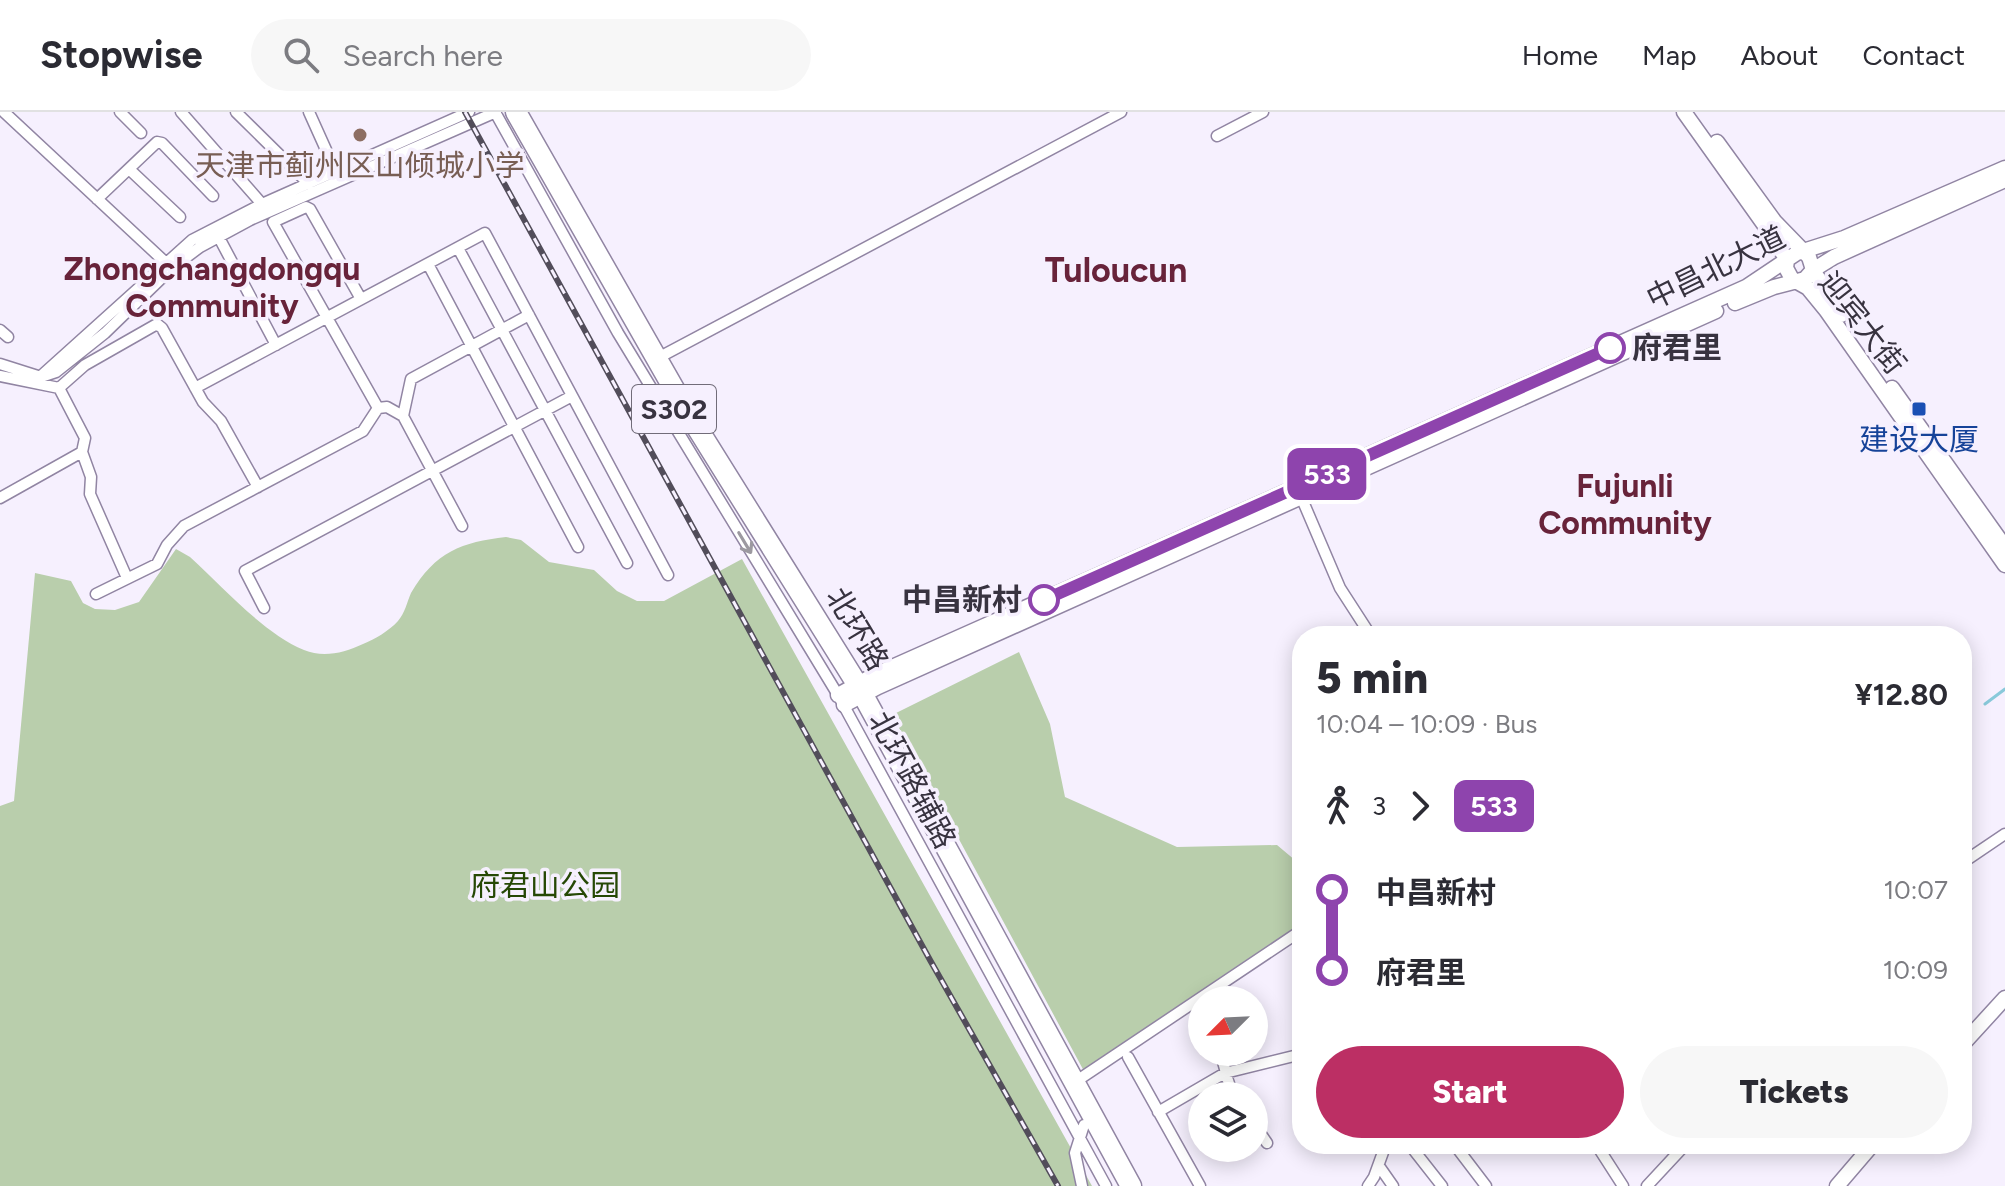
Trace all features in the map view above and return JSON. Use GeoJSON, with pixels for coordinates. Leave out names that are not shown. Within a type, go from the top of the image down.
{"type":"FeatureCollection","features":[{"type":"Feature","properties":{"kind":"highway","name":"北环路"},"geometry":{"type":"LineString","coordinates":[[505,112],[678,415],[850,695],[1081,1131],[1118,1186]]}},
{"type":"Feature","properties":{"kind":"highway","name":"北环路"},"geometry":{"type":"LineString","coordinates":[[516,112],[1131,1186]]}},
{"type":"Feature","properties":{"kind":"main road","name":"迎宾大街"},"geometry":{"type":"LineString","coordinates":[[1684,112],[1787,260],[1792,279],[1799,281],[1826,310],[2005,565]]}},
{"type":"Feature","properties":{"kind":"main road","name":"迎宾大街"},"geometry":{"type":"LineString","coordinates":[[1696,112],[1775,222],[1812,262],[1813,270],[1846,322],[2005,547]]}},
{"type":"Feature","properties":{"kind":"main road","name":"中昌北大道"},"geometry":{"type":"LineString","coordinates":[[850,695],[1746,287],[1797,253],[1844,238],[2005,168]]}},
{"type":"Feature","properties":{"kind":"main road","name":"中昌北大道"},"geometry":{"type":"LineString","coordinates":[[1299,492],[1746,298],[1799,281],[1850,249],[2005,180]]}},
{"type":"Feature","properties":{"kind":"main road"},"geometry":{"type":"LineString","coordinates":[[1972,1034],[2005,998]]}},
{"type":"Feature","properties":{"kind":"main road"},"geometry":{"type":"LineString","coordinates":[[1837,1186],[1864,1154]]}},
{"type":"Feature","properties":{"kind":"street"},"geometry":{"type":"LineString","coordinates":[[4,112],[165,262]]}},
{"type":"Feature","properties":{"kind":"street"},"geometry":{"type":"LineString","coordinates":[[120,112],[141,133]]}},
{"type":"Feature","properties":{"kind":"street"},"geometry":{"type":"LineString","coordinates":[[181,112],[262,204]]}},
{"type":"Feature","properties":{"kind":"street"},"geometry":{"type":"LineString","coordinates":[[236,112],[309,184]]}},
{"type":"Feature","properties":{"kind":"street"},"geometry":{"type":"LineString","coordinates":[[309,112],[336,172]]}},
{"type":"Feature","properties":{"kind":"street"},"geometry":{"type":"LineString","coordinates":[[0,364],[41,377],[56,372],[216,231],[262,204],[469,112]]}},
{"type":"Feature","properties":{"kind":"street"},"geometry":{"type":"LineString","coordinates":[[41,377],[192,240],[495,112]]}},
{"type":"Feature","properties":{"kind":"street","name":"北环路辅路"},"geometry":{"type":"LineString","coordinates":[[495,112],[618,333],[850,695]]}},
{"type":"Feature","properties":{"kind":"street"},"geometry":{"type":"LineString","coordinates":[[656,359],[1121,112]]}},
{"type":"Feature","properties":{"kind":"street"},"geometry":{"type":"LineString","coordinates":[[1217,136],[1263,112]]}},
{"type":"Feature","properties":{"kind":"street"},"geometry":{"type":"LineString","coordinates":[[97,199],[157,142],[162,143],[213,196]]}},
{"type":"Feature","properties":{"kind":"street"},"geometry":{"type":"LineString","coordinates":[[129,169],[180,217]]}},
{"type":"Feature","properties":{"kind":"street"},"geometry":{"type":"LineString","coordinates":[[361,299],[310,209],[306,207],[273,222],[378,408]]}},
{"type":"Feature","properties":{"kind":"street"},"geometry":{"type":"LineString","coordinates":[[216,231],[276,345]]}},
{"type":"Feature","properties":{"kind":"street"},"geometry":{"type":"LineString","coordinates":[[195,388],[485,233],[668,575]]}},
{"type":"Feature","properties":{"kind":"street"},"geometry":{"type":"LineString","coordinates":[[458,248],[627,563]]}},
{"type":"Feature","properties":{"kind":"street"},"geometry":{"type":"LineString","coordinates":[[428,264],[578,547]]}},
{"type":"Feature","properties":{"kind":"street"},"geometry":{"type":"LineString","coordinates":[[403,416],[411,379],[529,315]]}},
{"type":"Feature","properties":{"kind":"street"},"geometry":{"type":"LineString","coordinates":[[59,388],[85,365],[157,324],[203,402],[221,421],[258,487]]}},
{"type":"Feature","properties":{"kind":"street"},"geometry":{"type":"LineString","coordinates":[[0,376],[59,388]]}},
{"type":"Feature","properties":{"kind":"street"},"geometry":{"type":"LineString","coordinates":[[59,388],[85,438],[82,452],[91,477],[90,494],[127,578]]}},
{"type":"Feature","properties":{"kind":"street"},"geometry":{"type":"LineString","coordinates":[[264,608],[245,571],[572,396]]}},
{"type":"Feature","properties":{"kind":"street"},"geometry":{"type":"LineString","coordinates":[[378,408],[387,407],[403,416],[462,526]]}},
{"type":"Feature","properties":{"kind":"street"},"geometry":{"type":"LineString","coordinates":[[96,594],[157,564],[167,545],[184,526],[363,431],[378,408]]}},
{"type":"Feature","properties":{"kind":"street"},"geometry":{"type":"LineString","coordinates":[[0,498],[82,452]]}},
{"type":"Feature","properties":{"kind":"street"},"geometry":{"type":"LineString","coordinates":[[1299,492],[1340,588],[1365,626]]}},
{"type":"Feature","properties":{"kind":"street"},"geometry":{"type":"LineString","coordinates":[[1972,856],[2005,834]]}},
{"type":"Feature","properties":{"kind":"street"},"geometry":{"type":"LineString","coordinates":[[1078,1080],[1292,937]]}},
{"type":"Feature","properties":{"kind":"street"},"geometry":{"type":"LineString","coordinates":[[1158,1112],[1225,1073],[1292,1056]]}},
{"type":"Feature","properties":{"kind":"street"},"geometry":{"type":"LineString","coordinates":[[1128,1057],[1200,1186]]}},
{"type":"Feature","properties":{"kind":"street"},"geometry":{"type":"LineString","coordinates":[[1223,1066],[1227,1082]]}},
{"type":"Feature","properties":{"kind":"street"},"geometry":{"type":"LineString","coordinates":[[1081,1131],[1076,1165],[1082,1186]]}},
{"type":"Feature","properties":{"kind":"street"},"geometry":{"type":"LineString","coordinates":[[1081,1131],[1106,1186]]}},
{"type":"Feature","properties":{"kind":"street"},"geometry":{"type":"LineString","coordinates":[[1368,1186],[1383,1154]]}},
{"type":"Feature","properties":{"kind":"street"},"geometry":{"type":"LineString","coordinates":[[1417,1154],[1442,1186]]}},
{"type":"Feature","properties":{"kind":"street"},"geometry":{"type":"LineString","coordinates":[[1462,1154],[1486,1186]]}},
{"type":"Feature","properties":{"kind":"street"},"geometry":{"type":"LineString","coordinates":[[1602,1154],[1623,1186]]}},
{"type":"Feature","properties":{"kind":"street"},"geometry":{"type":"LineString","coordinates":[[1647,1186],[1677,1154]]}},
{"type":"Feature","properties":{"kind":"street"},"geometry":{"type":"LineString","coordinates":[[1379,1166],[1393,1186]]}},
{"type":"Feature","properties":{"kind":"green space","name":"府君山公园"},"geometry":{"type":"Polygon","coordinates":[[[506,537],[521,540],[549,562],[594,570],[617,591],[637,601],[664,601],[742,559],[1092,1186],[0,1186],[0,806],[14,801],[35,573],[71,581],[83,603],[95,609],[115,610],[139,602],[176,549],[190,557],[274,633],[304,650],[326,654],[356,647],[390,628],[400,618],[420,579],[440,559],[463,546],[506,537]]]}},
{"type":"Feature","properties":{"kind":"green space"},"geometry":{"type":"Polygon","coordinates":[[[1019,652],[1050,724],[1065,797],[1177,847],[1277,845],[1292,858],[1292,943],[1228,986],[1188,986],[1188,1011],[1085,1073],[892,715],[1019,652]]]}},
{"type":"Feature","properties":{"kind":"waterway"},"geometry":{"type":"LineString","coordinates":[[1985,704],[2005,689]]}},
{"type":"Feature","properties":{"kind":"railway"},"geometry":{"type":"LineString","coordinates":[[465,112],[930,960],[1058,1186]]}},
{"type":"Feature","properties":{"kind":"bus line","name":"533"},"geometry":{"type":"LineString","coordinates":[[1044,600],[1610,348]]}},
{"type":"Feature","properties":{"kind":"place","name":"天津市蓟州区山倾城小学"},"geometry":{"type":"Point","coordinates":[360,135]}},
{"type":"Feature","properties":{"kind":"place","name":"府君里"},"geometry":{"type":"Point","coordinates":[1610,348]}},
{"type":"Feature","properties":{"kind":"place","name":"建设大厦"},"geometry":{"type":"Point","coordinates":[1919,409]}},
{"type":"Feature","properties":{"kind":"place","name":"中昌新村"},"geometry":{"type":"Point","coordinates":[1044,600]}},
{"type":"Feature","properties":{"kind":"district","name":"Tuloucun"},"geometry":{"type":"Point","coordinates":[1116,270]}},
{"type":"Feature","properties":{"kind":"district","name":"Zhongchangdongqu Community"},"geometry":{"type":"Point","coordinates":[212,288]}},
{"type":"Feature","properties":{"kind":"district","name":"Fujunli Community"},"geometry":{"type":"Point","coordinates":[1625,504]}}]}
